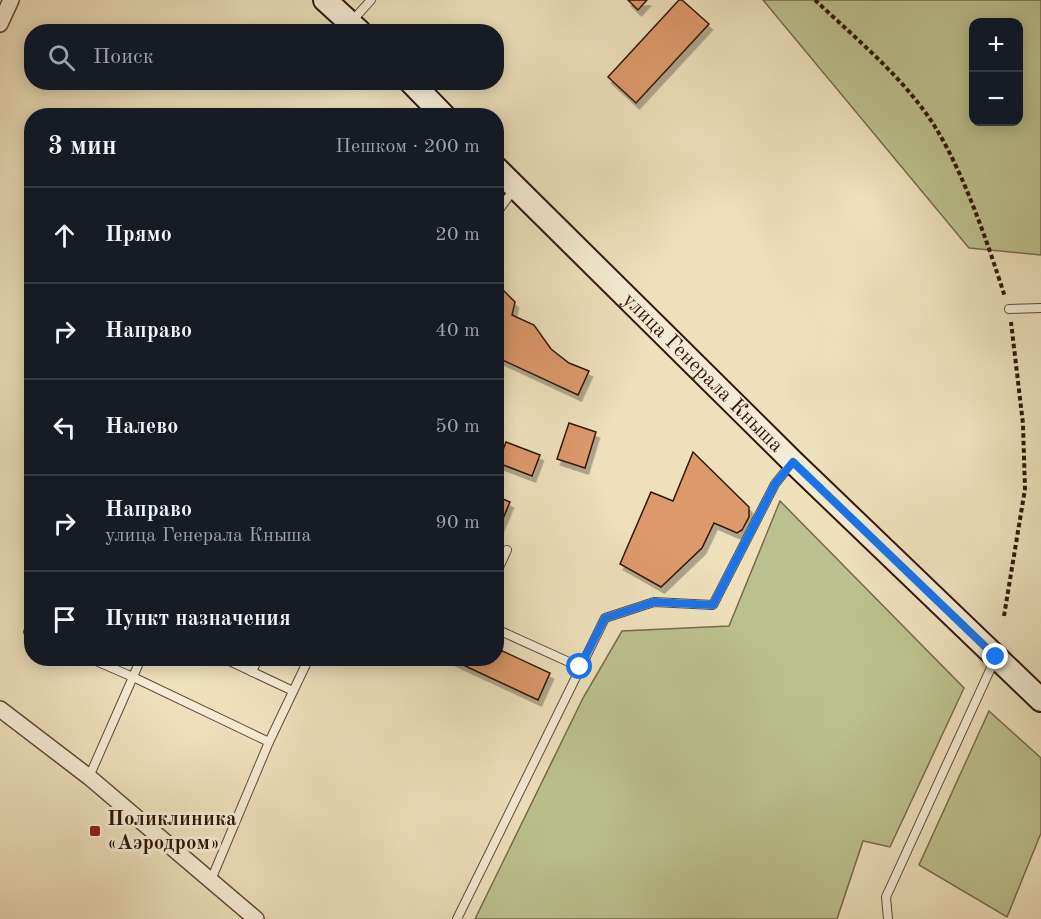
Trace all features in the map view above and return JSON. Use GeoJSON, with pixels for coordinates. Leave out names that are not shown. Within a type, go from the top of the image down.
{"type":"FeatureCollection","features":[{"type":"Feature","properties":{"kind":"street"},"geometry":{"type":"LineString","coordinates":[[0,24],[11,0]]}},
{"type":"Feature","properties":{"kind":"street"},"geometry":{"type":"LineString","coordinates":[[325,0],[352,24]]}},
{"type":"Feature","properties":{"kind":"street"},"geometry":{"type":"LineString","coordinates":[[419,90],[436,108]]}},
{"type":"Feature","properties":{"kind":"street","name":"улица Генерала Кныша"},"geometry":{"type":"LineString","coordinates":[[504,176],[793,462],[1041,700]]}},
{"type":"Feature","properties":{"kind":"street"},"geometry":{"type":"LineString","coordinates":[[0,709],[89,777],[256,919]]}},
{"type":"Feature","properties":{"kind":"lane"},"geometry":{"type":"LineString","coordinates":[[357,24],[370,0]]}},
{"type":"Feature","properties":{"kind":"lane"},"geometry":{"type":"LineString","coordinates":[[504,203],[516,187]]}},
{"type":"Feature","properties":{"kind":"lane"},"geometry":{"type":"LineString","coordinates":[[1009,309],[1041,308]]}},
{"type":"Feature","properties":{"kind":"lane"},"geometry":{"type":"LineString","coordinates":[[457,919],[605,618],[654,602],[713,605],[775,484],[793,462]]}},
{"type":"Feature","properties":{"kind":"lane"},"geometry":{"type":"LineString","coordinates":[[504,557],[507,550]]}},
{"type":"Feature","properties":{"kind":"lane"},"geometry":{"type":"LineString","coordinates":[[504,633],[580,667]]}},
{"type":"Feature","properties":{"kind":"lane"},"geometry":{"type":"LineString","coordinates":[[888,919],[886,897],[996,657]]}},
{"type":"Feature","properties":{"kind":"lane"},"geometry":{"type":"LineString","coordinates":[[108,666],[269,742]]}},
{"type":"Feature","properties":{"kind":"lane"},"geometry":{"type":"LineString","coordinates":[[89,777],[138,666]]}},
{"type":"Feature","properties":{"kind":"lane"},"geometry":{"type":"LineString","coordinates":[[240,666],[293,691]]}},
{"type":"Feature","properties":{"kind":"lane"},"geometry":{"type":"LineString","coordinates":[[252,672],[255,666]]}},
{"type":"Feature","properties":{"kind":"lane"},"geometry":{"type":"LineString","coordinates":[[211,880],[269,742],[305,666]]}},
{"type":"Feature","properties":{"kind":"path"},"geometry":{"type":"LineString","coordinates":[[815,0],[875,57],[923,108],[958,170],[1009,309],[1023,424],[1024,489],[1004,616]]}},
{"type":"Feature","properties":{"kind":"green space"},"geometry":{"type":"Polygon","coordinates":[[[763,0],[1041,0],[1041,255],[969,248],[763,0]]]}},
{"type":"Feature","properties":{"kind":"green space"},"geometry":{"type":"Polygon","coordinates":[[[780,501],[964,688],[890,847],[863,841],[837,919],[475,919],[583,698],[622,631],[729,626],[780,501]]]}},
{"type":"Feature","properties":{"kind":"green space"},"geometry":{"type":"Polygon","coordinates":[[[989,711],[1041,758],[1041,833],[1007,917],[919,865],[989,711]]]}},
{"type":"Feature","properties":{"kind":"building"},"geometry":{"type":"Polygon","coordinates":[[[628,0],[647,0],[638,10],[628,0]]]}},
{"type":"Feature","properties":{"kind":"building"},"geometry":{"type":"Polygon","coordinates":[[[679,0],[682,0],[709,24],[636,103],[608,77],[679,0]]]}},
{"type":"Feature","properties":{"kind":"building"},"geometry":{"type":"Polygon","coordinates":[[[504,291],[515,302],[512,315],[534,325],[551,349],[569,363],[589,371],[578,395],[504,361],[504,291]]]}},
{"type":"Feature","properties":{"kind":"building"},"geometry":{"type":"Polygon","coordinates":[[[569,423],[596,432],[585,468],[557,459],[569,423]]]}},
{"type":"Feature","properties":{"kind":"building"},"geometry":{"type":"Polygon","coordinates":[[[506,442],[540,455],[532,476],[504,465],[506,442]]]}},
{"type":"Feature","properties":{"kind":"building"},"geometry":{"type":"Polygon","coordinates":[[[693,452],[749,507],[749,517],[742,530],[737,533],[714,523],[702,548],[661,587],[620,564],[651,492],[673,501],[693,452]]]}},
{"type":"Feature","properties":{"kind":"building"},"geometry":{"type":"Polygon","coordinates":[[[504,499],[510,502],[504,516],[504,499]]]}},
{"type":"Feature","properties":{"kind":"building"},"geometry":{"type":"Polygon","coordinates":[[[504,652],[550,673],[538,700],[465,666],[504,666],[504,652]]]}},
{"type":"Feature","properties":{"kind":"place","name":"Поликлиника «Аэродром»"},"geometry":{"type":"Point","coordinates":[95,831]}},
{"type":"Feature","properties":{"kind":"route"},"geometry":{"type":"LineString","coordinates":[[580,667],[605,618],[654,602],[713,605],[775,484],[793,462],[996,657]]}}]}
